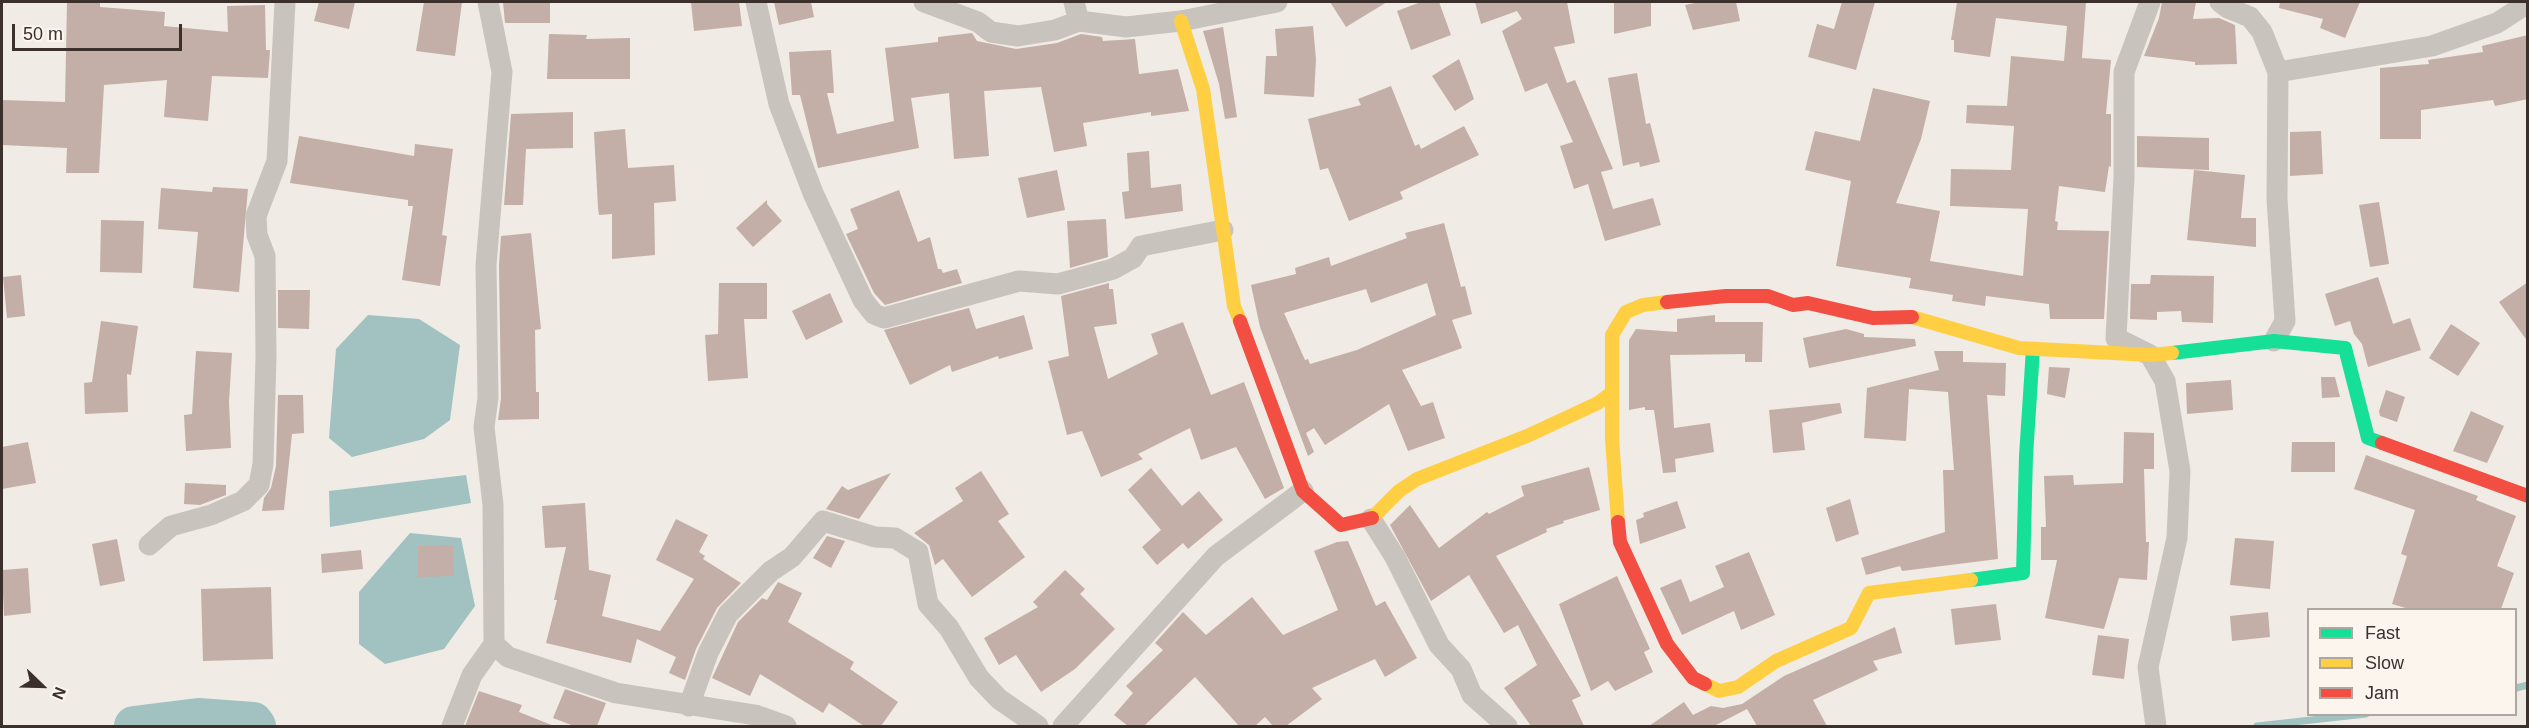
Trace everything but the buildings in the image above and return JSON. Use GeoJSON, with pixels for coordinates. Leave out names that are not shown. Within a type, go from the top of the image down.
{"type":"FeatureCollection","features":[{"type":"Feature","properties":{"kind":"street"},"geometry":{"type":"LineString","coordinates":[[149,545],[171,526],[211,515],[243,501],[259,484],[263,464],[266,356],[265,255],[257,235],[256,216],[277,161],[285,2]]}},
{"type":"Feature","properties":{"kind":"street"},"geometry":{"type":"LineString","coordinates":[[452,726],[471,675],[494,644],[493,505],[484,427],[488,398],[486,265],[502,72],[488,2]]}},
{"type":"Feature","properties":{"kind":"street"},"geometry":{"type":"LineString","coordinates":[[756,2],[779,104],[813,194],[863,300],[874,314],[884,318],[1019,281],[1058,284],[1113,269],[1132,258],[1141,246],[1223,230]]}},
{"type":"Feature","properties":{"kind":"street"},"geometry":{"type":"LineString","coordinates":[[924,2],[978,22],[991,32],[1018,36],[1055,30],[1076,11],[1126,27],[1181,21],[1276,2]]}},
{"type":"Feature","properties":{"kind":"street"},"geometry":{"type":"LineString","coordinates":[[2220,2],[2250,17],[2262,32],[2278,72],[2277,199],[2285,321],[2274,341]]}},
{"type":"Feature","properties":{"kind":"street"},"geometry":{"type":"LineString","coordinates":[[2278,72],[2432,46],[2497,23],[2528,3]]}},
{"type":"Feature","properties":{"kind":"street"},"geometry":{"type":"LineString","coordinates":[[2142,4],[2124,72],[2124,177],[2116,338],[2150,355],[2165,381],[2180,471],[2177,538],[2148,667],[2156,726]]}},
{"type":"Feature","properties":{"kind":"street"},"geometry":{"type":"LineString","coordinates":[[1181,21],[1203,89],[1234,306],[1303,491],[1341,525],[1371,519],[1399,491],[1417,480],[1607,404]]}},
{"type":"Feature","properties":{"kind":"street"},"geometry":{"type":"LineString","coordinates":[[2033,349],[2026,456],[2023,573],[1869,593],[1851,628],[1776,661],[1738,687],[1719,690],[1693,678],[1667,644],[1620,542],[1607,404],[1612,335],[1626,312],[1643,305],[1726,296],[1768,296],[1793,305],[1808,303],[1874,318],[1908,316],[2019,348],[2033,349],[2150,355],[2231,348],[2274,341],[2345,348],[2368,438],[2528,496]]}},
{"type":"Feature","properties":{"kind":"street"},"geometry":{"type":"LineString","coordinates":[[1063,726],[1216,556],[1303,491]]}},
{"type":"Feature","properties":{"kind":"street"},"geometry":{"type":"LineString","coordinates":[[1371,519],[1395,557],[1439,645],[1461,669],[1472,695],[1507,726]]}},
{"type":"Feature","properties":{"kind":"street"},"geometry":{"type":"LineString","coordinates":[[690,706],[708,653],[728,615],[771,571],[792,557],[823,521],[875,537],[895,538],[918,552],[928,604],[949,628],[979,678],[999,699],[1038,726]]}},
{"type":"Feature","properties":{"kind":"street"},"geometry":{"type":"LineString","coordinates":[[494,644],[508,657],[616,693],[755,715],[780,725]]}},
{"type":"Feature","properties":{"kind":"water"},"geometry":{"type":"Polygon","coordinates":[[[368,315],[419,319],[460,345],[450,420],[424,439],[352,457],[329,438],[336,349],[368,315]]]}},
{"type":"Feature","properties":{"kind":"water"},"geometry":{"type":"Polygon","coordinates":[[[466,475],[471,503],[330,527],[329,491],[466,475]]]}},
{"type":"Feature","properties":{"kind":"water"},"geometry":{"type":"Polygon","coordinates":[[[410,533],[461,538],[475,606],[444,649],[385,664],[359,644],[359,592],[410,533]]]}},
{"type":"Feature","properties":{"kind":"waterway"},"geometry":{"type":"LineString","coordinates":[[2517,688],[2528,685]]}},
{"type":"Feature","properties":{"kind":"waterway"},"geometry":{"type":"LineString","coordinates":[[2257,726],[2348,716]]}},
{"type":"Feature","properties":{"kind":"waterway"},"geometry":{"type":"LineString","coordinates":[[134,726],[198,718],[253,722],[256,726]]}},
{"type":"Feature","properties":{"kind":"traffic: fast"},"geometry":{"type":"LineString","coordinates":[[2172,353],[2274,341],[2345,348],[2368,438],[2382,443]]}},
{"type":"Feature","properties":{"kind":"traffic: fast"},"geometry":{"type":"LineString","coordinates":[[1971,580],[2023,573],[2026,456],[2033,349]]}},
{"type":"Feature","properties":{"kind":"traffic: slow"},"geometry":{"type":"LineString","coordinates":[[1181,21],[1203,89],[1234,306],[1240,321]]}},
{"type":"Feature","properties":{"kind":"traffic: slow"},"geometry":{"type":"LineString","coordinates":[[1618,522],[1612,439],[1612,335],[1626,312],[1643,305],[1667,302]]}},
{"type":"Feature","properties":{"kind":"traffic: slow"},"geometry":{"type":"LineString","coordinates":[[1912,317],[2019,348],[2150,355],[2172,353]]}},
{"type":"Feature","properties":{"kind":"traffic: slow"},"geometry":{"type":"LineString","coordinates":[[1372,518],[1399,491],[1417,479],[1527,436],[1598,403],[1610,394]]}},
{"type":"Feature","properties":{"kind":"traffic: slow"},"geometry":{"type":"LineString","coordinates":[[1705,684],[1719,691],[1738,687],[1776,661],[1851,628],[1869,593],[1971,580]]}},
{"type":"Feature","properties":{"kind":"traffic: jam"},"geometry":{"type":"LineString","coordinates":[[1667,302],[1726,296],[1768,296],[1793,305],[1808,303],[1873,318],[1912,317]]}},
{"type":"Feature","properties":{"kind":"traffic: jam"},"geometry":{"type":"LineString","coordinates":[[1240,321],[1303,491],[1341,525],[1372,518]]}},
{"type":"Feature","properties":{"kind":"traffic: jam"},"geometry":{"type":"LineString","coordinates":[[2382,443],[2528,496]]}},
{"type":"Feature","properties":{"kind":"traffic: jam"},"geometry":{"type":"LineString","coordinates":[[1618,522],[1620,542],[1667,644],[1693,678],[1705,684]]}}]}
